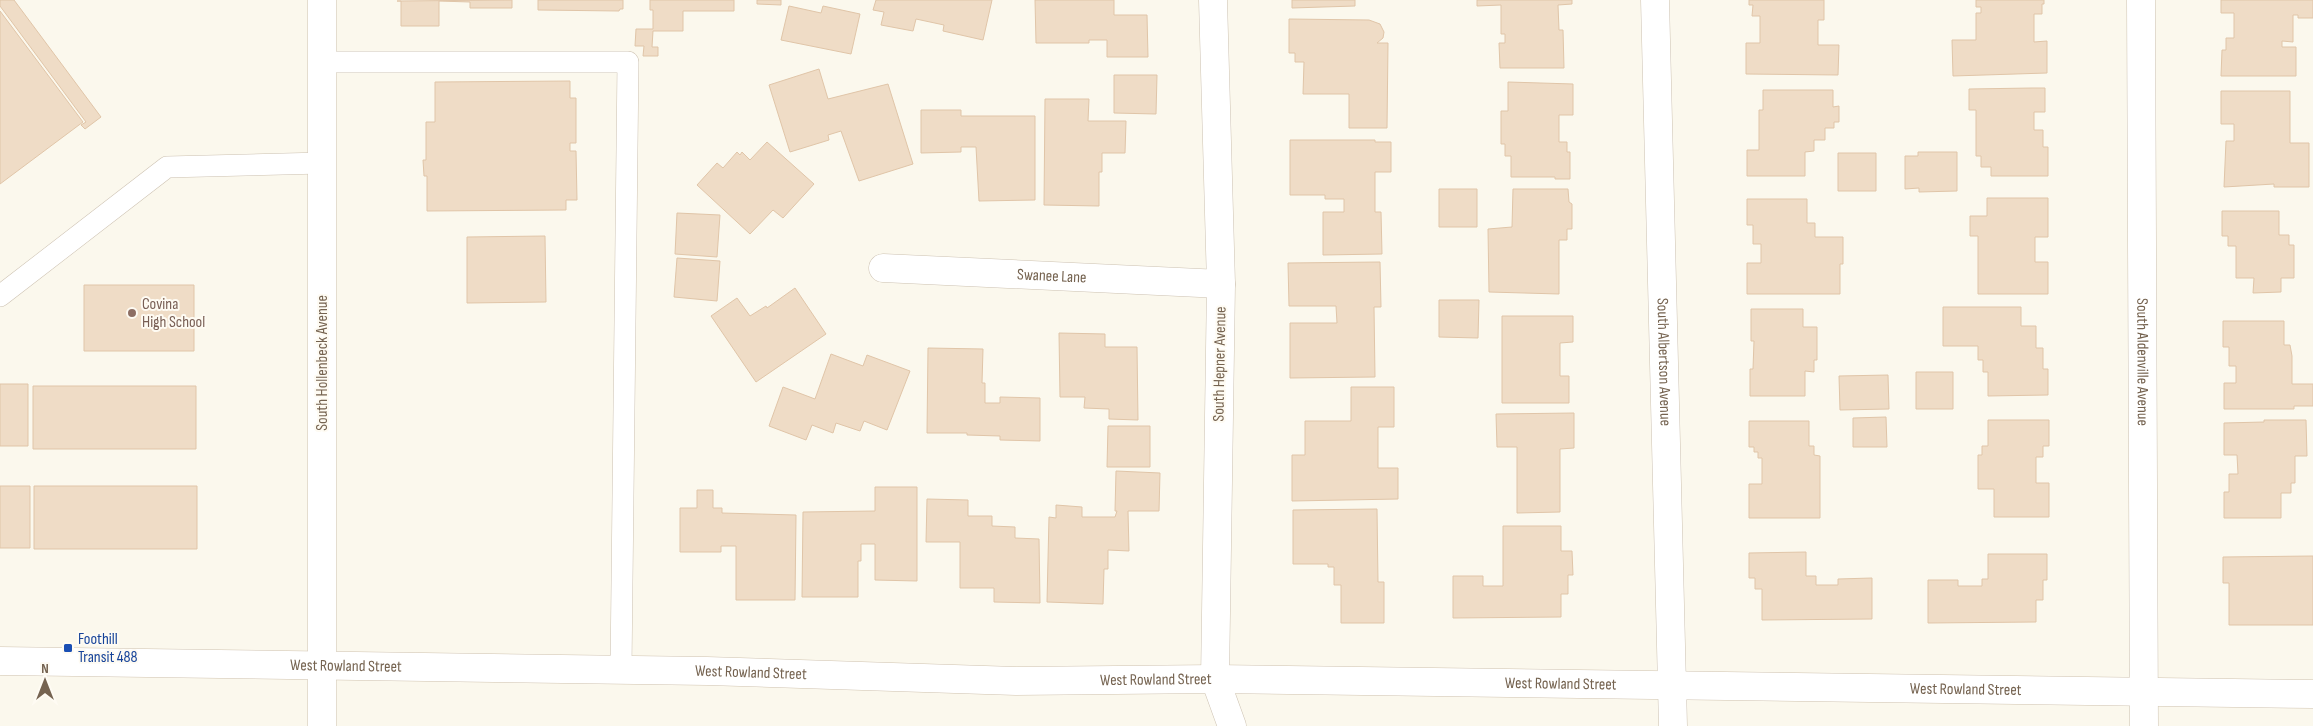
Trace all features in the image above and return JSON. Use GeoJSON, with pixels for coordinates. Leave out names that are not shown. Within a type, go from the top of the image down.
{"type":"FeatureCollection","features":[{"type":"Feature","properties":{"kind":"street","name":"South Hollenbeck Avenue"},"geometry":{"type":"LineString","coordinates":[[322,0],[322,726]]}},
{"type":"Feature","properties":{"kind":"street","name":"South Hepner Avenue"},"geometry":{"type":"LineString","coordinates":[[1213,0],[1221,284],[1215,679],[1232,726]]}},
{"type":"Feature","properties":{"kind":"street","name":"South Albertson Avenue"},"geometry":{"type":"LineString","coordinates":[[1655,0],[1673,726]]}},
{"type":"Feature","properties":{"kind":"street","name":"South Aldenville Avenue"},"geometry":{"type":"LineString","coordinates":[[2141,0],[2142,692],[2144,726]]}},
{"type":"Feature","properties":{"kind":"street","name":"Swanee Lane"},"geometry":{"type":"LineString","coordinates":[[883,268],[1221,284]]}},
{"type":"Feature","properties":{"kind":"street","name":"West Rowland Street"},"geometry":{"type":"LineString","coordinates":[[0,661],[621,669],[1016,681],[1215,679],[2313,694]]}},
{"type":"Feature","properties":{"kind":"lane"},"geometry":{"type":"LineString","coordinates":[[322,62],[628,62],[621,669]]}},
{"type":"Feature","properties":{"kind":"lane"},"geometry":{"type":"LineString","coordinates":[[0,296],[167,167],[322,163]]}},
{"type":"Feature","properties":{"kind":"building"},"geometry":{"type":"Polygon","coordinates":[[[0,0],[14,0],[101,117],[85,129],[81,125],[86,122],[0,6],[0,0]]]}},
{"type":"Feature","properties":{"kind":"building"},"geometry":{"type":"Polygon","coordinates":[[[512,0],[512,8],[470,8],[470,2],[439,1],[439,26],[401,26],[401,1],[397,1],[512,0]]]}},
{"type":"Feature","properties":{"kind":"building"},"geometry":{"type":"Polygon","coordinates":[[[538,0],[623,0],[623,9],[619,11],[538,10],[538,0]]]}},
{"type":"Feature","properties":{"kind":"building"},"geometry":{"type":"Polygon","coordinates":[[[650,0],[734,0],[734,11],[683,11],[683,31],[653,31],[652,47],[658,47],[658,56],[643,56],[644,46],[635,46],[636,29],[653,29],[653,10],[650,10],[650,0]]]}},
{"type":"Feature","properties":{"kind":"building"},"geometry":{"type":"Polygon","coordinates":[[[757,0],[781,0],[781,5],[757,4],[757,0]]]}},
{"type":"Feature","properties":{"kind":"building"},"geometry":{"type":"Polygon","coordinates":[[[876,0],[992,0],[983,40],[943,31],[944,25],[916,19],[913,31],[881,25],[884,12],[873,10],[876,0]]]}},
{"type":"Feature","properties":{"kind":"building"},"geometry":{"type":"Polygon","coordinates":[[[1035,0],[1114,0],[1114,15],[1147,15],[1148,57],[1107,57],[1107,40],[1089,40],[1089,43],[1036,43],[1035,0]]]}},
{"type":"Feature","properties":{"kind":"building"},"geometry":{"type":"Polygon","coordinates":[[[1292,0],[1355,0],[1355,6],[1292,8],[1292,0]]]}},
{"type":"Feature","properties":{"kind":"building"},"geometry":{"type":"Polygon","coordinates":[[[1477,0],[1572,0],[1572,4],[1558,5],[1559,30],[1563,30],[1564,68],[1500,68],[1499,43],[1505,43],[1505,34],[1501,34],[1501,5],[1477,6],[1477,0]]]}},
{"type":"Feature","properties":{"kind":"building"},"geometry":{"type":"Polygon","coordinates":[[[1749,0],[1824,0],[1824,20],[1818,20],[1818,45],[1839,45],[1838,75],[1746,74],[1746,43],[1760,43],[1760,16],[1752,16],[1753,5],[1749,5],[1749,0]]]}},
{"type":"Feature","properties":{"kind":"building"},"geometry":{"type":"Polygon","coordinates":[[[1976,0],[2044,0],[2042,14],[2034,14],[2034,42],[2047,41],[2047,73],[1953,76],[1952,40],[1976,40],[1976,13],[1981,13],[1981,7],[1976,7],[1976,0]]]}},
{"type":"Feature","properties":{"kind":"building"},"geometry":{"type":"Polygon","coordinates":[[[2221,0],[2313,0],[2313,18],[2298,18],[2298,15],[2293,15],[2293,42],[2282,41],[2282,47],[2296,47],[2296,76],[2221,76],[2222,50],[2226,50],[2226,38],[2234,38],[2234,13],[2221,13],[2221,0]]]}},
{"type":"Feature","properties":{"kind":"building"},"geometry":{"type":"Polygon","coordinates":[[[789,6],[821,13],[823,6],[860,14],[851,54],[781,40],[789,6]]]}},
{"type":"Feature","properties":{"kind":"building"},"geometry":{"type":"Polygon","coordinates":[[[0,11],[83,122],[0,184],[0,11]]]}},
{"type":"Feature","properties":{"kind":"building"},"geometry":{"type":"Polygon","coordinates":[[[1289,19],[1369,20],[1380,24],[1384,32],[1383,38],[1377,43],[1388,43],[1387,128],[1349,128],[1349,94],[1303,94],[1304,62],[1295,62],[1295,53],[1289,53],[1289,19]]]}},
{"type":"Feature","properties":{"kind":"building"},"geometry":{"type":"Polygon","coordinates":[[[819,69],[828,99],[888,84],[913,164],[859,181],[841,131],[828,135],[829,140],[790,152],[769,85],[819,69]]]}},
{"type":"Feature","properties":{"kind":"building"},"geometry":{"type":"Polygon","coordinates":[[[1114,75],[1157,75],[1156,114],[1114,113],[1114,75]]]}},
{"type":"Feature","properties":{"kind":"building"},"geometry":{"type":"Polygon","coordinates":[[[570,81],[570,98],[576,98],[576,143],[570,143],[570,151],[576,151],[577,200],[566,200],[566,210],[427,211],[427,176],[424,176],[423,160],[426,160],[426,122],[435,122],[435,82],[570,81]]]}},
{"type":"Feature","properties":{"kind":"building"},"geometry":{"type":"Polygon","coordinates":[[[1508,82],[1573,84],[1573,115],[1559,115],[1559,142],[1567,142],[1567,152],[1570,152],[1570,179],[1511,177],[1511,156],[1505,156],[1505,144],[1501,144],[1501,111],[1508,111],[1508,82]]]}},
{"type":"Feature","properties":{"kind":"building"},"geometry":{"type":"Polygon","coordinates":[[[2045,88],[2045,112],[2034,112],[2034,130],[2043,130],[2043,147],[2048,147],[2048,176],[1991,176],[1991,167],[1981,167],[1981,156],[1976,156],[1976,110],[1969,110],[1969,89],[2045,88]]]}},
{"type":"Feature","properties":{"kind":"building"},"geometry":{"type":"Polygon","coordinates":[[[1763,90],[1833,90],[1833,107],[1839,106],[1839,122],[1834,122],[1834,128],[1825,128],[1825,140],[1814,140],[1814,151],[1805,152],[1805,176],[1747,176],[1747,150],[1759,150],[1759,110],[1763,110],[1763,90]]]}},
{"type":"Feature","properties":{"kind":"building"},"geometry":{"type":"Polygon","coordinates":[[[2221,91],[2290,91],[2290,143],[2309,143],[2309,187],[2274,187],[2274,184],[2224,187],[2226,141],[2234,141],[2234,124],[2221,124],[2221,91]]]}},
{"type":"Feature","properties":{"kind":"building"},"geometry":{"type":"Polygon","coordinates":[[[1045,99],[1089,99],[1088,121],[1126,121],[1125,153],[1102,153],[1102,172],[1099,172],[1099,206],[1044,205],[1045,99]]]}},
{"type":"Feature","properties":{"kind":"building"},"geometry":{"type":"Polygon","coordinates":[[[921,110],[961,110],[961,116],[1035,116],[1035,200],[979,201],[976,147],[961,147],[961,152],[921,153],[921,110]]]}},
{"type":"Feature","properties":{"kind":"building"},"geometry":{"type":"Polygon","coordinates":[[[1290,140],[1375,140],[1375,142],[1391,142],[1391,172],[1375,172],[1375,212],[1381,212],[1382,254],[1323,255],[1323,212],[1344,212],[1344,199],[1325,199],[1325,195],[1290,195],[1290,140]]]}},
{"type":"Feature","properties":{"kind":"building"},"geometry":{"type":"Polygon","coordinates":[[[767,142],[814,184],[783,218],[773,210],[750,234],[697,185],[717,163],[723,168],[737,152],[740,155],[742,152],[750,160],[767,142]]]}},
{"type":"Feature","properties":{"kind":"building"},"geometry":{"type":"Polygon","coordinates":[[[1918,152],[1957,152],[1957,191],[1919,192],[1919,188],[1905,189],[1905,156],[1918,156],[1918,152]]]}},
{"type":"Feature","properties":{"kind":"building"},"geometry":{"type":"Polygon","coordinates":[[[1838,153],[1876,153],[1876,191],[1838,191],[1838,153]]]}},
{"type":"Feature","properties":{"kind":"building"},"geometry":{"type":"Polygon","coordinates":[[[1439,189],[1477,189],[1477,227],[1439,227],[1439,189]]]}},
{"type":"Feature","properties":{"kind":"building"},"geometry":{"type":"Polygon","coordinates":[[[1513,189],[1568,189],[1569,202],[1572,204],[1572,229],[1567,229],[1567,240],[1559,240],[1559,294],[1489,292],[1488,229],[1512,227],[1513,189]]]}},
{"type":"Feature","properties":{"kind":"building"},"geometry":{"type":"Polygon","coordinates":[[[1987,198],[2048,198],[2048,237],[2035,237],[2035,262],[2048,262],[2048,294],[1978,294],[1978,236],[1970,236],[1970,216],[1987,216],[1987,198]]]}},
{"type":"Feature","properties":{"kind":"building"},"geometry":{"type":"Polygon","coordinates":[[[1747,199],[1807,199],[1807,223],[1815,223],[1815,237],[1843,237],[1843,264],[1840,264],[1840,294],[1747,294],[1747,263],[1761,263],[1761,244],[1753,244],[1753,225],[1747,225],[1747,199]]]}},
{"type":"Feature","properties":{"kind":"building"},"geometry":{"type":"Polygon","coordinates":[[[2222,211],[2279,211],[2279,235],[2289,235],[2289,245],[2294,245],[2294,278],[2281,278],[2281,292],[2253,293],[2254,278],[2236,278],[2236,246],[2228,246],[2228,236],[2222,236],[2222,211]]]}},
{"type":"Feature","properties":{"kind":"building"},"geometry":{"type":"Polygon","coordinates":[[[677,213],[720,215],[717,257],[675,254],[677,213]]]}},
{"type":"Feature","properties":{"kind":"building"},"geometry":{"type":"Polygon","coordinates":[[[545,236],[546,302],[467,303],[467,237],[545,236]]]}},
{"type":"Feature","properties":{"kind":"building"},"geometry":{"type":"Polygon","coordinates":[[[677,258],[720,261],[717,301],[674,297],[677,258]]]}},
{"type":"Feature","properties":{"kind":"building"},"geometry":{"type":"Polygon","coordinates":[[[1380,262],[1381,307],[1374,307],[1375,377],[1290,378],[1290,323],[1337,323],[1336,306],[1289,306],[1288,263],[1380,262]]]}},
{"type":"Feature","properties":{"kind":"building"},"geometry":{"type":"Polygon","coordinates":[[[84,285],[194,285],[194,351],[84,351],[84,285]]]}},
{"type":"Feature","properties":{"kind":"building"},"geometry":{"type":"Polygon","coordinates":[[[795,288],[826,334],[756,382],[711,316],[737,298],[750,316],[766,306],[767,308],[795,288]]]}},
{"type":"Feature","properties":{"kind":"building"},"geometry":{"type":"Polygon","coordinates":[[[1439,300],[1479,300],[1478,338],[1439,337],[1439,300]]]}},
{"type":"Feature","properties":{"kind":"building"},"geometry":{"type":"Polygon","coordinates":[[[1943,307],[2021,307],[2021,326],[2036,326],[2036,348],[2043,348],[2043,369],[2048,369],[2048,395],[1988,396],[1988,372],[1983,372],[1983,360],[1978,360],[1978,346],[1943,346],[1943,307]]]}},
{"type":"Feature","properties":{"kind":"building"},"geometry":{"type":"Polygon","coordinates":[[[1751,309],[1803,309],[1803,327],[1817,327],[1817,360],[1814,360],[1814,372],[1805,371],[1805,396],[1750,396],[1750,369],[1753,369],[1754,341],[1751,341],[1751,309]]]}},
{"type":"Feature","properties":{"kind":"building"},"geometry":{"type":"Polygon","coordinates":[[[1502,316],[1573,316],[1573,342],[1560,343],[1560,376],[1569,376],[1569,403],[1502,403],[1502,316]]]}},
{"type":"Feature","properties":{"kind":"building"},"geometry":{"type":"Polygon","coordinates":[[[2223,321],[2284,321],[2284,345],[2290,345],[2292,356],[2292,384],[2313,384],[2313,406],[2294,406],[2294,409],[2224,409],[2224,383],[2236,383],[2236,366],[2229,366],[2229,347],[2223,347],[2223,321]]]}},
{"type":"Feature","properties":{"kind":"building"},"geometry":{"type":"Polygon","coordinates":[[[1059,333],[1105,334],[1105,347],[1137,347],[1138,420],[1109,419],[1109,409],[1084,408],[1085,397],[1060,397],[1059,333]]]}},
{"type":"Feature","properties":{"kind":"building"},"geometry":{"type":"Polygon","coordinates":[[[928,348],[983,349],[982,383],[985,383],[985,403],[1000,403],[1000,397],[1040,398],[1040,441],[1000,440],[1000,436],[967,435],[967,433],[927,433],[928,348]]]}},
{"type":"Feature","properties":{"kind":"building"},"geometry":{"type":"Polygon","coordinates":[[[831,354],[863,366],[867,355],[910,371],[887,430],[864,421],[860,431],[836,423],[833,433],[812,425],[806,440],[769,426],[783,387],[815,399],[831,354]]]}},
{"type":"Feature","properties":{"kind":"building"},"geometry":{"type":"Polygon","coordinates":[[[1916,372],[1953,372],[1953,409],[1916,409],[1916,372]]]}},
{"type":"Feature","properties":{"kind":"building"},"geometry":{"type":"Polygon","coordinates":[[[1888,375],[1889,409],[1840,410],[1839,376],[1888,375]]]}},
{"type":"Feature","properties":{"kind":"building"},"geometry":{"type":"Polygon","coordinates":[[[0,384],[28,384],[28,446],[0,446],[0,384]]]}},
{"type":"Feature","properties":{"kind":"building"},"geometry":{"type":"Polygon","coordinates":[[[33,386],[196,386],[196,449],[33,449],[33,386]]]}},
{"type":"Feature","properties":{"kind":"building"},"geometry":{"type":"Polygon","coordinates":[[[1351,387],[1394,387],[1394,427],[1378,427],[1378,468],[1398,468],[1398,499],[1292,501],[1292,455],[1305,455],[1305,421],[1351,421],[1351,387]]]}},
{"type":"Feature","properties":{"kind":"building"},"geometry":{"type":"Polygon","coordinates":[[[1574,413],[1574,448],[1560,449],[1560,512],[1517,513],[1517,447],[1497,447],[1496,414],[1574,413]]]}},
{"type":"Feature","properties":{"kind":"building"},"geometry":{"type":"Polygon","coordinates":[[[1886,417],[1887,447],[1853,447],[1853,418],[1886,417]]]}},
{"type":"Feature","properties":{"kind":"building"},"geometry":{"type":"Polygon","coordinates":[[[1988,420],[2049,420],[2049,446],[2043,446],[2043,457],[2036,457],[2036,483],[2049,483],[2049,517],[1994,517],[1994,489],[1978,489],[1978,455],[1982,455],[1982,446],[1988,446],[1988,420]]]}},
{"type":"Feature","properties":{"kind":"building"},"geometry":{"type":"Polygon","coordinates":[[[2264,420],[2306,420],[2307,456],[2295,456],[2295,483],[2291,483],[2291,493],[2281,493],[2281,518],[2224,518],[2224,492],[2229,492],[2229,474],[2238,474],[2237,455],[2224,455],[2224,423],[2264,422],[2264,420]]]}},
{"type":"Feature","properties":{"kind":"building"},"geometry":{"type":"Polygon","coordinates":[[[1749,421],[1809,421],[1809,446],[1814,446],[1814,455],[1820,456],[1820,518],[1749,518],[1749,484],[1762,484],[1762,458],[1758,458],[1758,452],[1754,452],[1754,447],[1749,447],[1749,421]]]}},
{"type":"Feature","properties":{"kind":"building"},"geometry":{"type":"Polygon","coordinates":[[[1108,426],[1150,426],[1150,467],[1107,467],[1108,426]]]}},
{"type":"Feature","properties":{"kind":"building"},"geometry":{"type":"Polygon","coordinates":[[[1116,471],[1160,473],[1159,511],[1128,511],[1129,551],[1108,550],[1108,569],[1104,569],[1103,604],[1047,602],[1049,517],[1056,518],[1056,505],[1082,507],[1082,517],[1115,517],[1117,511],[1115,511],[1116,471]]]}},
{"type":"Feature","properties":{"kind":"building"},"geometry":{"type":"Polygon","coordinates":[[[0,486],[30,486],[30,548],[0,548],[0,486]]]}},
{"type":"Feature","properties":{"kind":"building"},"geometry":{"type":"Polygon","coordinates":[[[34,486],[197,486],[197,549],[34,549],[34,486]]]}},
{"type":"Feature","properties":{"kind":"building"},"geometry":{"type":"Polygon","coordinates":[[[875,487],[917,487],[917,581],[875,580],[875,544],[861,544],[861,561],[858,561],[858,597],[802,597],[803,512],[875,511],[875,487]]]}},
{"type":"Feature","properties":{"kind":"building"},"geometry":{"type":"Polygon","coordinates":[[[697,490],[713,490],[713,508],[722,508],[722,513],[796,515],[795,600],[736,600],[736,546],[721,546],[721,552],[680,552],[680,508],[697,508],[697,490]]]}},
{"type":"Feature","properties":{"kind":"building"},"geometry":{"type":"Polygon","coordinates":[[[927,499],[968,500],[968,516],[992,516],[992,526],[1015,527],[1015,538],[1039,539],[1040,603],[994,602],[994,588],[960,588],[960,542],[926,542],[927,499]]]}},
{"type":"Feature","properties":{"kind":"building"},"geometry":{"type":"Polygon","coordinates":[[[1377,509],[1378,582],[1384,582],[1384,623],[1341,623],[1341,585],[1334,585],[1334,567],[1328,567],[1328,564],[1293,564],[1293,510],[1377,509]]]}},
{"type":"Feature","properties":{"kind":"building"},"geometry":{"type":"Polygon","coordinates":[[[1503,526],[1561,526],[1561,551],[1572,551],[1573,575],[1568,575],[1568,594],[1561,594],[1561,617],[1453,618],[1453,576],[1483,576],[1483,586],[1503,586],[1503,526]]]}},
{"type":"Feature","properties":{"kind":"building"},"geometry":{"type":"Polygon","coordinates":[[[1806,552],[1806,576],[1816,576],[1816,585],[1838,585],[1838,579],[1872,578],[1872,619],[1762,620],[1762,589],[1755,589],[1755,578],[1749,578],[1749,553],[1806,552]]]}},
{"type":"Feature","properties":{"kind":"building"},"geometry":{"type":"Polygon","coordinates":[[[1988,554],[2047,554],[2047,580],[2043,580],[2043,600],[2036,600],[2036,622],[1928,623],[1928,580],[1958,580],[1958,586],[1982,586],[1982,579],[1988,579],[1988,554]]]}},
{"type":"Feature","properties":{"kind":"building"},"geometry":{"type":"Polygon","coordinates":[[[2313,556],[2313,625],[2229,625],[2229,583],[2223,583],[2223,557],[2313,556]]]}},
{"type":"Feature","properties":{"kind":"place","name":"Covina High School"},"geometry":{"type":"Point","coordinates":[132,313]}},
{"type":"Feature","properties":{"kind":"place","name":"Foothill Transit 488"},"geometry":{"type":"Point","coordinates":[68,648]}}]}
